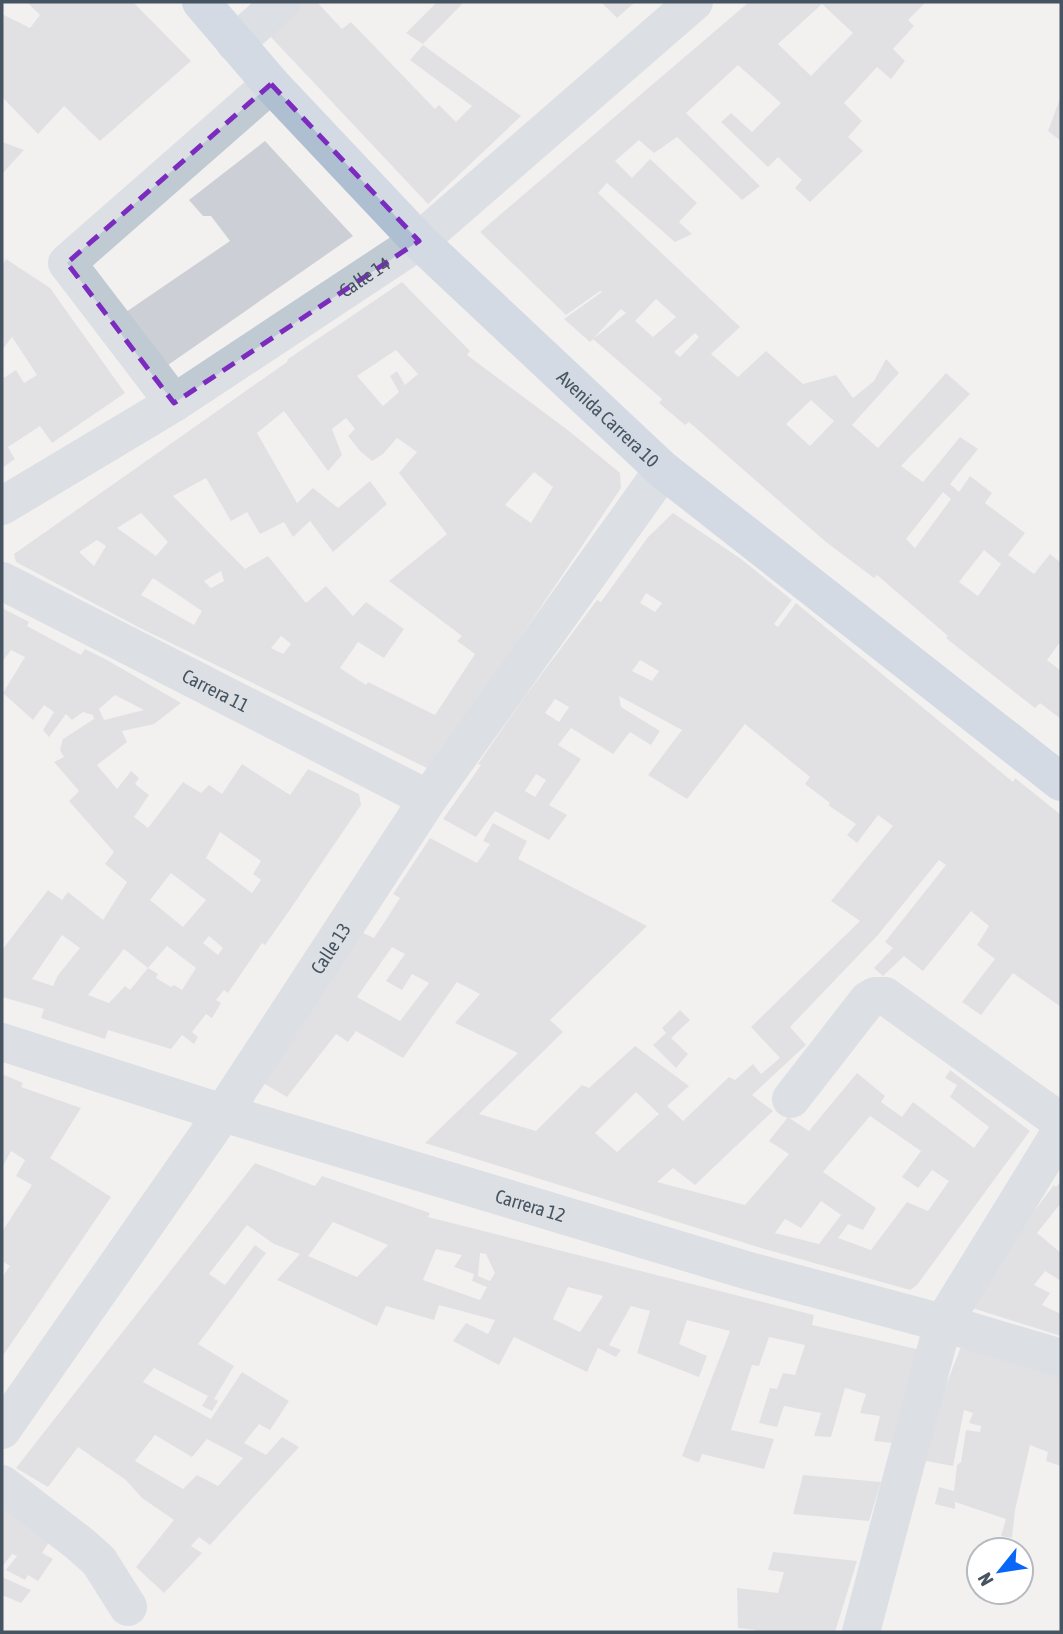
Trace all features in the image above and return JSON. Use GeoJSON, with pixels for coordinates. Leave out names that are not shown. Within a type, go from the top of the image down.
{"type":"FeatureCollection","features":[{"type":"Feature","properties":{"kind":"main road","name":"Avenida Carrera 10"},"geometry":{"type":"LineString","coordinates":[[201,2],[271,84],[419,241],[663,470],[1061,782]]}},
{"type":"Feature","properties":{"kind":"street"},"geometry":{"type":"LineString","coordinates":[[235,43],[282,2]]}},
{"type":"Feature","properties":{"kind":"street","name":"Calle 14"},"geometry":{"type":"LineString","coordinates":[[2,506],[174,402],[419,241],[694,2]]}},
{"type":"Feature","properties":{"kind":"street"},"geometry":{"type":"LineString","coordinates":[[174,402],[67,263],[271,84]]}},
{"type":"Feature","properties":{"kind":"street","name":"Calle 13"},"geometry":{"type":"LineString","coordinates":[[2,1430],[223,1113],[428,799],[663,470]]}},
{"type":"Feature","properties":{"kind":"street","name":"Carrera 11"},"geometry":{"type":"LineString","coordinates":[[2,581],[428,799]]}},
{"type":"Feature","properties":{"kind":"street"},"geometry":{"type":"LineString","coordinates":[[791,1099],[868,1000],[885,996],[1061,1122]]}},
{"type":"Feature","properties":{"kind":"street","name":"Carrera 12"},"geometry":{"type":"LineString","coordinates":[[2,1042],[223,1113],[749,1271],[1061,1358]]}},
{"type":"Feature","properties":{"kind":"street"},"geometry":{"type":"LineString","coordinates":[[861,1632],[943,1323],[1061,1131]]}},
{"type":"Feature","properties":{"kind":"street"},"geometry":{"type":"LineString","coordinates":[[2,1484],[99,1561],[128,1607]]}},
{"type":"Feature","properties":{"kind":"highlighted area"},"geometry":{"type":"Polygon","coordinates":[[[271,84],[419,241],[174,403],[67,263],[271,84]]]}},
{"type":"Feature","properties":{"kind":"building"},"geometry":{"type":"Polygon","coordinates":[[[27,2],[133,2],[191,61],[100,141],[64,106],[38,134],[2,97],[2,14],[30,28],[40,15],[27,2]]]}},
{"type":"Feature","properties":{"kind":"building"},"geometry":{"type":"Polygon","coordinates":[[[301,2],[317,2],[342,29],[351,22],[435,109],[439,105],[456,122],[472,106],[410,60],[423,45],[521,116],[428,204],[268,34],[301,2]]]}},
{"type":"Feature","properties":{"kind":"building"},"geometry":{"type":"Polygon","coordinates":[[[437,2],[464,2],[423,44],[406,33],[437,2]]]}},
{"type":"Feature","properties":{"kind":"building"},"geometry":{"type":"Polygon","coordinates":[[[601,2],[635,2],[617,18],[601,2]]]}},
{"type":"Feature","properties":{"kind":"building"},"geometry":{"type":"Polygon","coordinates":[[[749,2],[926,2],[908,20],[914,26],[893,49],[905,61],[891,79],[877,67],[844,103],[862,121],[848,137],[863,151],[810,202],[795,188],[802,180],[778,157],[768,167],[721,122],[731,113],[752,132],[781,103],[738,65],[686,113],[760,186],[742,200],[677,137],[654,153],[639,140],[615,161],[632,178],[650,159],[697,203],[679,222],[692,234],[675,242],[607,183],[598,193],[740,327],[711,354],[738,377],[766,351],[803,384],[836,375],[853,398],[874,381],[886,359],[899,373],[852,425],[878,448],[946,373],[970,394],[901,466],[923,482],[960,437],[978,449],[950,484],[959,492],[970,476],[992,493],[985,503],[1025,533],[1008,555],[1034,574],[1050,554],[1061,563],[1061,641],[1047,660],[1061,671],[1061,719],[1040,703],[1035,708],[946,638],[948,636],[877,575],[874,578],[826,542],[689,422],[685,425],[659,403],[662,399],[593,339],[590,342],[564,319],[602,292],[566,315],[480,232],[749,2]],[[822,4],[778,44],[811,76],[853,33],[822,4]],[[656,299],[635,321],[653,337],[676,317],[656,299]],[[621,309],[593,339],[626,313],[621,309]],[[695,333],[674,352],[680,357],[699,337],[695,333]],[[811,400],[786,424],[810,446],[834,421],[811,400]],[[943,492],[906,539],[915,548],[951,499],[943,492]],[[984,550],[959,582],[978,596],[1001,564],[984,550]]]}},
{"type":"Feature","properties":{"kind":"building"},"geometry":{"type":"Polygon","coordinates":[[[1061,96],[1061,141],[1048,131],[1061,96]]]}},
{"type":"Feature","properties":{"kind":"building"},"geometry":{"type":"Polygon","coordinates":[[[265,141],[353,236],[168,365],[126,312],[230,241],[211,216],[203,216],[189,200],[265,141]]]}},
{"type":"Feature","properties":{"kind":"building"},"geometry":{"type":"Polygon","coordinates":[[[2,142],[24,150],[2,174],[2,142]]]}},
{"type":"Feature","properties":{"kind":"building"},"geometry":{"type":"Polygon","coordinates":[[[6,259],[50,288],[125,393],[52,443],[40,426],[8,447],[15,459],[2,468],[2,379],[16,370],[24,383],[37,375],[12,337],[2,350],[2,266],[6,259]]]}},
{"type":"Feature","properties":{"kind":"building"},"geometry":{"type":"Polygon","coordinates":[[[402,282],[470,351],[467,355],[569,431],[620,473],[621,488],[431,770],[140,628],[16,562],[14,554],[288,359],[402,282]],[[396,350],[357,376],[383,406],[399,392],[390,376],[397,371],[405,385],[418,374],[396,350]],[[284,411],[257,433],[297,503],[313,488],[338,508],[370,481],[387,504],[333,552],[310,521],[293,537],[284,522],[260,534],[247,512],[231,521],[206,478],[173,496],[245,569],[268,556],[306,603],[326,586],[353,616],[366,602],[404,629],[384,658],[358,642],[340,668],[366,685],[368,682],[435,715],[475,654],[457,641],[462,636],[389,581],[447,534],[399,473],[417,452],[397,438],[383,454],[372,461],[348,436],[355,429],[346,418],[332,429],[342,455],[328,471],[284,411]],[[534,472],[505,505],[531,523],[553,487],[534,472]],[[141,513],[117,528],[156,556],[168,542],[141,513]],[[97,540],[79,552],[94,566],[106,546],[97,540]],[[221,571],[204,581],[211,588],[224,581],[221,571]],[[153,578],[141,595],[194,625],[202,611],[153,578]],[[281,636],[271,648],[283,654],[291,644],[281,636]]]}},
{"type":"Feature","properties":{"kind":"building"},"geometry":{"type":"Polygon","coordinates":[[[673,513],[741,559],[792,600],[774,624],[778,627],[796,603],[1013,782],[1015,778],[1061,815],[1061,1007],[1013,973],[981,1015],[962,1002],[995,959],[977,945],[989,926],[971,911],[923,971],[904,956],[883,976],[874,968],[893,948],[885,942],[946,865],[939,860],[877,936],[790,1027],[806,1045],[752,1095],[773,1111],[695,1185],[673,1168],[657,1182],[745,1205],[789,1154],[769,1141],[788,1117],[809,1131],[857,1073],[885,1096],[881,1102],[902,1117],[913,1102],[974,1148],[989,1127],[950,1097],[957,1085],[945,1078],[950,1070],[1030,1131],[917,1285],[910,1290],[761,1248],[425,1143],[518,1053],[455,1023],[480,994],[457,982],[403,1058],[356,1031],[348,1042],[336,1034],[287,1097],[263,1083],[361,932],[374,938],[400,898],[393,894],[430,838],[477,863],[490,844],[483,841],[493,823],[527,841],[518,859],[647,926],[550,1020],[563,1032],[479,1114],[536,1131],[582,1085],[589,1088],[635,1046],[689,1086],[667,1106],[683,1121],[729,1077],[735,1080],[753,1064],[761,1074],[780,1058],[751,1027],[860,921],[831,901],[893,826],[878,815],[857,843],[847,835],[856,824],[828,805],[830,803],[805,784],[810,777],[745,724],[687,799],[648,775],[682,730],[619,696],[621,707],[660,731],[651,745],[630,732],[613,754],[571,728],[558,745],[581,759],[549,805],[567,815],[549,840],[495,811],[476,837],[443,819],[523,699],[597,600],[601,602],[648,537],[673,513]],[[646,593],[640,603],[655,612],[662,603],[646,593]],[[640,660],[632,671],[652,681],[659,671],[640,660]],[[555,699],[545,713],[559,722],[569,707],[555,699]],[[536,774],[525,791],[535,797],[546,780],[536,774]],[[392,947],[357,997],[400,1021],[429,983],[412,974],[402,990],[386,981],[405,954],[392,947]],[[636,1092],[595,1133],[617,1152],[659,1114],[636,1092]],[[870,1116],[823,1172],[876,1208],[863,1230],[848,1224],[838,1238],[871,1250],[907,1202],[928,1211],[949,1181],[932,1170],[918,1188],[902,1177],[921,1151],[870,1116]],[[821,1201],[801,1228],[785,1219],[775,1233],[819,1244],[841,1215],[821,1201]]]}},
{"type":"Feature","properties":{"kind":"building"},"geometry":{"type":"Polygon","coordinates":[[[2,608],[29,622],[27,626],[81,655],[85,649],[181,703],[154,724],[122,731],[127,742],[97,765],[117,789],[131,771],[139,778],[135,784],[149,795],[134,817],[148,828],[183,782],[201,793],[209,785],[222,794],[242,764],[290,795],[308,769],[359,794],[361,805],[289,911],[265,945],[262,943],[228,993],[224,990],[216,1000],[221,1003],[212,1018],[206,1014],[192,1032],[198,1037],[194,1044],[182,1035],[171,1049],[108,1030],[105,1039],[41,1018],[44,1009],[2,997],[2,950],[48,890],[62,900],[68,892],[103,920],[127,882],[105,864],[114,852],[69,801],[79,791],[54,762],[64,757],[60,750],[63,739],[94,719],[93,715],[83,712],[72,720],[66,714],[49,737],[43,730],[54,712],[44,705],[33,720],[3,693],[25,657],[11,650],[2,662],[2,608]],[[115,695],[99,709],[104,720],[144,710],[115,695]],[[220,832],[206,858],[252,893],[261,880],[253,874],[261,861],[220,832]],[[171,873],[150,900],[183,927],[206,900],[171,873]],[[62,935],[32,979],[53,986],[58,975],[80,948],[62,935]],[[209,936],[203,943],[218,955],[223,948],[209,936]],[[167,946],[148,968],[158,974],[156,978],[182,990],[196,968],[167,946]],[[124,949],[88,995],[109,1003],[125,986],[130,990],[148,968],[124,949]]]}},
{"type":"Feature","properties":{"kind":"building"},"geometry":{"type":"Polygon","coordinates":[[[680,1010],[690,1020],[671,1038],[688,1054],[676,1068],[653,1045],[666,1033],[662,1028],[680,1010]]]}},
{"type":"Feature","properties":{"kind":"building"},"geometry":{"type":"Polygon","coordinates":[[[2,1074],[23,1083],[21,1087],[81,1108],[50,1158],[111,1197],[2,1357],[2,1277],[10,1266],[2,1261],[2,1232],[32,1185],[16,1176],[25,1160],[11,1151],[2,1168],[2,1074]]]}},
{"type":"Feature","properties":{"kind":"building"},"geometry":{"type":"Polygon","coordinates":[[[255,1163],[315,1186],[322,1176],[430,1213],[428,1217],[814,1315],[812,1325],[921,1350],[892,1443],[874,1441],[880,1416],[860,1413],[866,1394],[845,1388],[831,1437],[814,1436],[821,1413],[784,1406],[777,1427],[759,1423],[770,1388],[777,1389],[783,1373],[795,1375],[805,1345],[769,1337],[759,1366],[752,1365],[731,1430],[774,1439],[764,1469],[702,1454],[699,1462],[682,1456],[730,1331],[687,1320],[679,1344],[707,1356],[699,1377],[637,1353],[650,1311],[631,1306],[609,1345],[621,1350],[616,1357],[598,1348],[587,1372],[514,1337],[499,1365],[453,1341],[466,1323],[488,1334],[495,1320],[439,1305],[434,1320],[386,1306],[377,1326],[277,1280],[300,1254],[274,1244],[247,1225],[209,1274],[225,1285],[255,1245],[266,1253],[198,1344],[234,1366],[214,1399],[218,1401],[212,1411],[202,1406],[208,1396],[154,1368],[143,1382],[211,1419],[242,1372],[289,1401],[270,1430],[259,1424],[244,1443],[266,1455],[282,1437],[299,1447],[210,1545],[199,1537],[191,1546],[202,1553],[164,1593],[136,1567],[174,1520],[142,1498],[126,1480],[78,1447],[48,1487],[16,1468],[255,1163]],[[333,1222],[308,1256],[357,1277],[388,1245],[333,1222]],[[436,1249],[423,1280],[480,1300],[487,1287],[472,1281],[474,1274],[454,1267],[462,1255],[436,1249]],[[480,1253],[478,1276],[490,1281],[495,1273],[486,1254],[480,1253]],[[568,1287],[553,1319],[580,1332],[603,1296],[568,1287]],[[155,1435],[135,1461],[183,1489],[197,1475],[218,1486],[243,1458],[207,1439],[192,1457],[155,1435]]]}},
{"type":"Feature","properties":{"kind":"building"},"geometry":{"type":"Polygon","coordinates":[[[1061,1181],[1061,1203],[1037,1233],[1061,1253],[1061,1281],[1045,1271],[1034,1285],[1050,1293],[1042,1305],[1061,1314],[1061,1336],[966,1306],[1025,1223],[1054,1185],[1056,1187],[1061,1181]]]}},
{"type":"Feature","properties":{"kind":"building"},"geometry":{"type":"Polygon","coordinates":[[[962,1344],[1061,1376],[1061,1466],[1046,1461],[1048,1452],[1030,1445],[1015,1510],[1012,1536],[1001,1536],[1006,1519],[955,1502],[955,1509],[935,1504],[939,1487],[954,1491],[966,1430],[980,1432],[981,1426],[969,1423],[973,1413],[964,1410],[953,1466],[926,1461],[933,1419],[962,1344]]]}},
{"type":"Feature","properties":{"kind":"building"},"geometry":{"type":"Polygon","coordinates":[[[803,1475],[881,1482],[869,1521],[793,1514],[803,1475]]]}},
{"type":"Feature","properties":{"kind":"building"},"geometry":{"type":"Polygon","coordinates":[[[2,1495],[57,1530],[42,1553],[53,1559],[38,1581],[28,1575],[25,1580],[6,1570],[17,1556],[12,1554],[2,1567],[2,1495]]]}},
{"type":"Feature","properties":{"kind":"building"},"geometry":{"type":"Polygon","coordinates":[[[773,1552],[857,1561],[835,1632],[755,1632],[756,1630],[738,1628],[737,1588],[778,1593],[784,1572],[768,1570],[773,1552]]]}},
{"type":"Feature","properties":{"kind":"building"},"geometry":{"type":"Polygon","coordinates":[[[2,1577],[31,1590],[21,1603],[2,1595],[2,1577]]]}}]}
